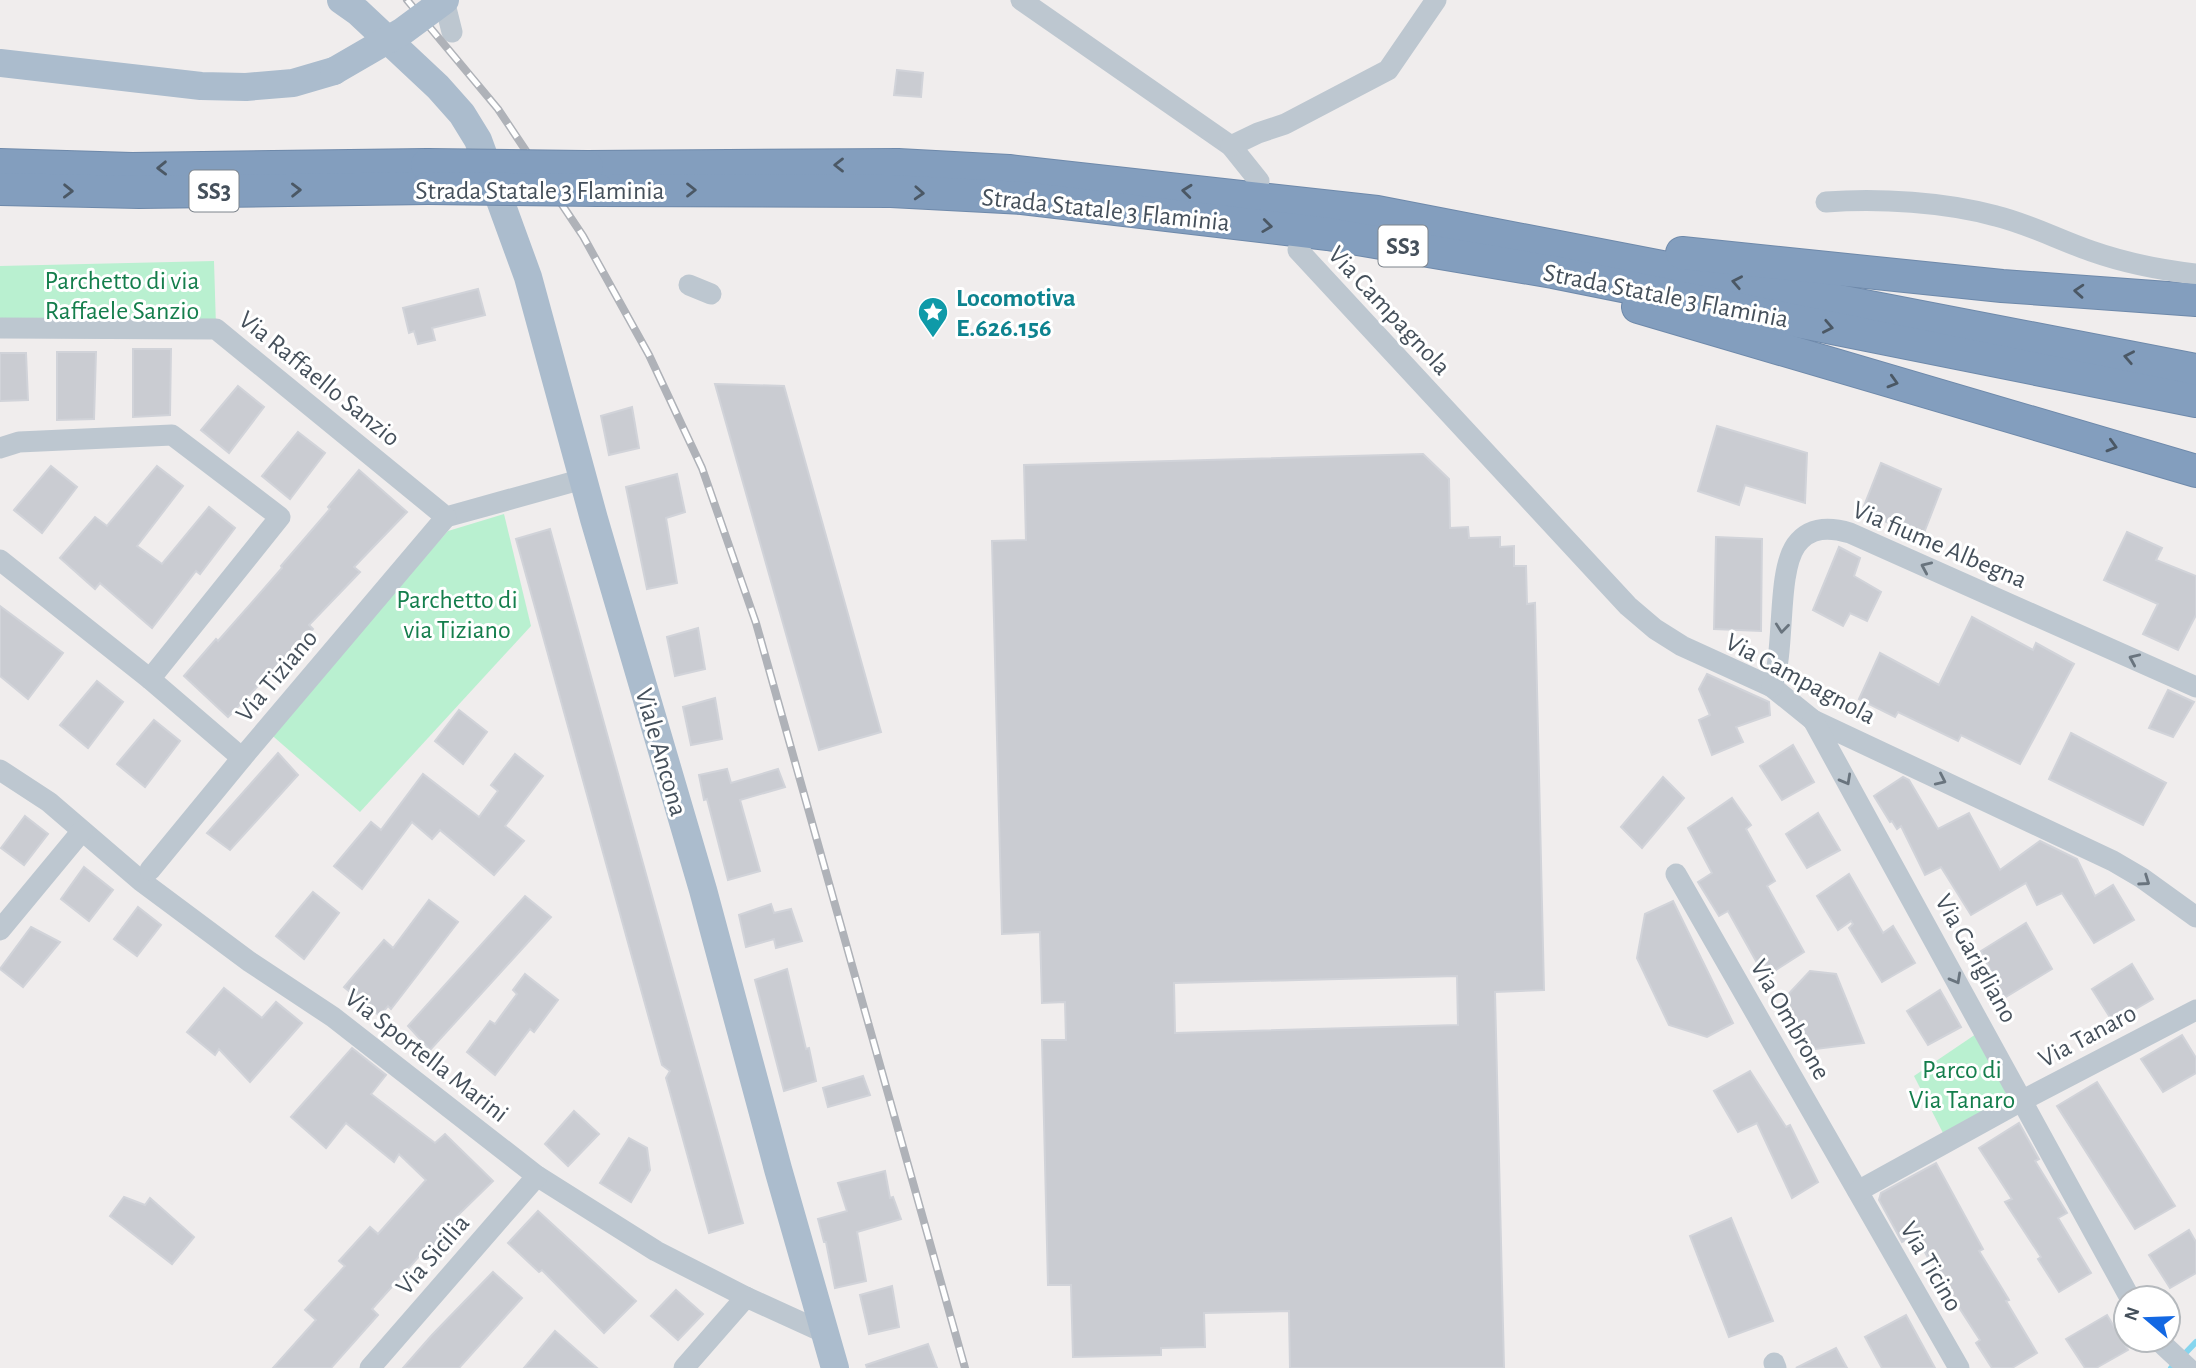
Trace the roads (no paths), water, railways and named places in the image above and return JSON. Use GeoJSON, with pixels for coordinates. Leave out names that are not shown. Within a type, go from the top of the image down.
{"type":"FeatureCollection","features":[{"type":"Feature","properties":{"kind":"highway","name":"Strada Statale 3 Flaminia"},"geometry":{"type":"LineString","coordinates":[[0,165],[427,177],[593,178],[1022,198],[1328,234],[1553,271],[2196,401]]}},
{"type":"Feature","properties":{"kind":"highway","name":"Strada Statale 3 Flaminia"},"geometry":{"type":"LineString","coordinates":[[593,178],[898,165],[1009,171],[1377,212],[2196,370]]}},
{"type":"Feature","properties":{"kind":"highway","name":"Strada Statale 3 Flaminia"},"geometry":{"type":"LineString","coordinates":[[0,189],[139,192],[427,177]]}},
{"type":"Feature","properties":{"kind":"highway"},"geometry":{"type":"LineString","coordinates":[[1377,212],[1483,218],[1667,251],[2002,286],[2196,300]]}},
{"type":"Feature","properties":{"kind":"highway"},"geometry":{"type":"LineString","coordinates":[[1403,246],[1476,270],[1585,292],[2196,471]]}},
{"type":"Feature","properties":{"kind":"main road","name":"Viale Ancona"},"geometry":{"type":"LineString","coordinates":[[341,0],[358,12],[438,87],[462,114],[478,140],[528,277],[583,479],[703,890],[835,1368]]}},
{"type":"Feature","properties":{"kind":"main road"},"geometry":{"type":"LineString","coordinates":[[0,63],[201,86],[246,87],[293,83],[334,71],[403,32],[444,0]]}},
{"type":"Feature","properties":{"kind":"street"},"geometry":{"type":"LineString","coordinates":[[444,0],[452,32]]}},
{"type":"Feature","properties":{"kind":"street"},"geometry":{"type":"LineString","coordinates":[[1021,0],[1231,146],[1259,181]]}},
{"type":"Feature","properties":{"kind":"street"},"geometry":{"type":"LineString","coordinates":[[1231,146],[1285,124],[1388,70],[1436,0]]}},
{"type":"Feature","properties":{"kind":"street"},"geometry":{"type":"LineString","coordinates":[[1826,202],[1893,201],[1976,211],[2020,222],[2095,253],[2136,264],[2196,274]]}},
{"type":"Feature","properties":{"kind":"street","name":"Via Campagnola"},"geometry":{"type":"LineString","coordinates":[[1298,250],[1628,606],[1656,629],[1682,646],[1772,687],[1813,720],[2113,861],[2142,878],[2196,917]]}},
{"type":"Feature","properties":{"kind":"street"},"geometry":{"type":"LineString","coordinates":[[689,285],[711,293]]}},
{"type":"Feature","properties":{"kind":"street","name":"Via Raffaello Sanzio"},"geometry":{"type":"LineString","coordinates":[[0,328],[216,329],[446,517]]}},
{"type":"Feature","properties":{"kind":"street"},"geometry":{"type":"LineString","coordinates":[[0,448],[19,442],[172,435],[280,517],[150,679]]}},
{"type":"Feature","properties":{"kind":"street"},"geometry":{"type":"LineString","coordinates":[[446,517],[583,479]]}},
{"type":"Feature","properties":{"kind":"street","name":"Via Tiziano"},"geometry":{"type":"LineString","coordinates":[[150,870],[446,517]]}},
{"type":"Feature","properties":{"kind":"street","name":"Via fiume Albegna"},"geometry":{"type":"LineString","coordinates":[[1772,687],[1777,672],[1786,578],[1796,545],[1807,534],[1820,528],[1835,528],[2196,687]]}},
{"type":"Feature","properties":{"kind":"street"},"geometry":{"type":"LineString","coordinates":[[0,560],[150,679],[242,758]]}},
{"type":"Feature","properties":{"kind":"street","name":"Via Garigliano"},"geometry":{"type":"LineString","coordinates":[[1813,720],[2122,1284]]}},
{"type":"Feature","properties":{"kind":"street","name":"Via Sportella Marini"},"geometry":{"type":"LineString","coordinates":[[0,764],[163,897],[250,962],[333,1017],[537,1176],[656,1251],[825,1333]]}},
{"type":"Feature","properties":{"kind":"street","name":"Via Sportella Marini"},"geometry":{"type":"LineString","coordinates":[[0,770],[22,782]]}},
{"type":"Feature","properties":{"kind":"street"},"geometry":{"type":"LineString","coordinates":[[0,930],[82,831]]}},
{"type":"Feature","properties":{"kind":"street","name":"Via Ombrone"},"geometry":{"type":"LineString","coordinates":[[1676,874],[1858,1191]]}},
{"type":"Feature","properties":{"kind":"street","name":"Via Tanaro"},"geometry":{"type":"LineString","coordinates":[[1858,1191],[2023,1100],[2196,1010]]}},
{"type":"Feature","properties":{"kind":"street","name":"Via Sicilia"},"geometry":{"type":"LineString","coordinates":[[370,1368],[537,1176]]}},
{"type":"Feature","properties":{"kind":"street","name":"Via Ticino"},"geometry":{"type":"LineString","coordinates":[[1858,1191],[1959,1368]]}},
{"type":"Feature","properties":{"kind":"street"},"geometry":{"type":"LineString","coordinates":[[684,1368],[746,1297]]}},
{"type":"Feature","properties":{"kind":"waterway"},"geometry":{"type":"LineString","coordinates":[[2171,1368],[2196,1342]]}},
{"type":"Feature","properties":{"kind":"railway"},"geometry":{"type":"LineString","coordinates":[[407,0],[498,109],[583,236],[649,355],[702,468],[756,623],[965,1368]]}},
{"type":"Feature","properties":{"kind":"place","name":"Locomotiva E.626.156"},"geometry":{"type":"Point","coordinates":[933,339]}},
{"type":"Feature","properties":{"kind":"park label","name":"Parchetto di via Raffaele Sanzio"},"geometry":{"type":"Point","coordinates":[122,295]}},
{"type":"Feature","properties":{"kind":"park label","name":"Parchetto di via Tiziano"},"geometry":{"type":"Point","coordinates":[457,614]}},
{"type":"Feature","properties":{"kind":"park label","name":"Parco di Via Tanaro"},"geometry":{"type":"Point","coordinates":[1962,1084]}}]}
